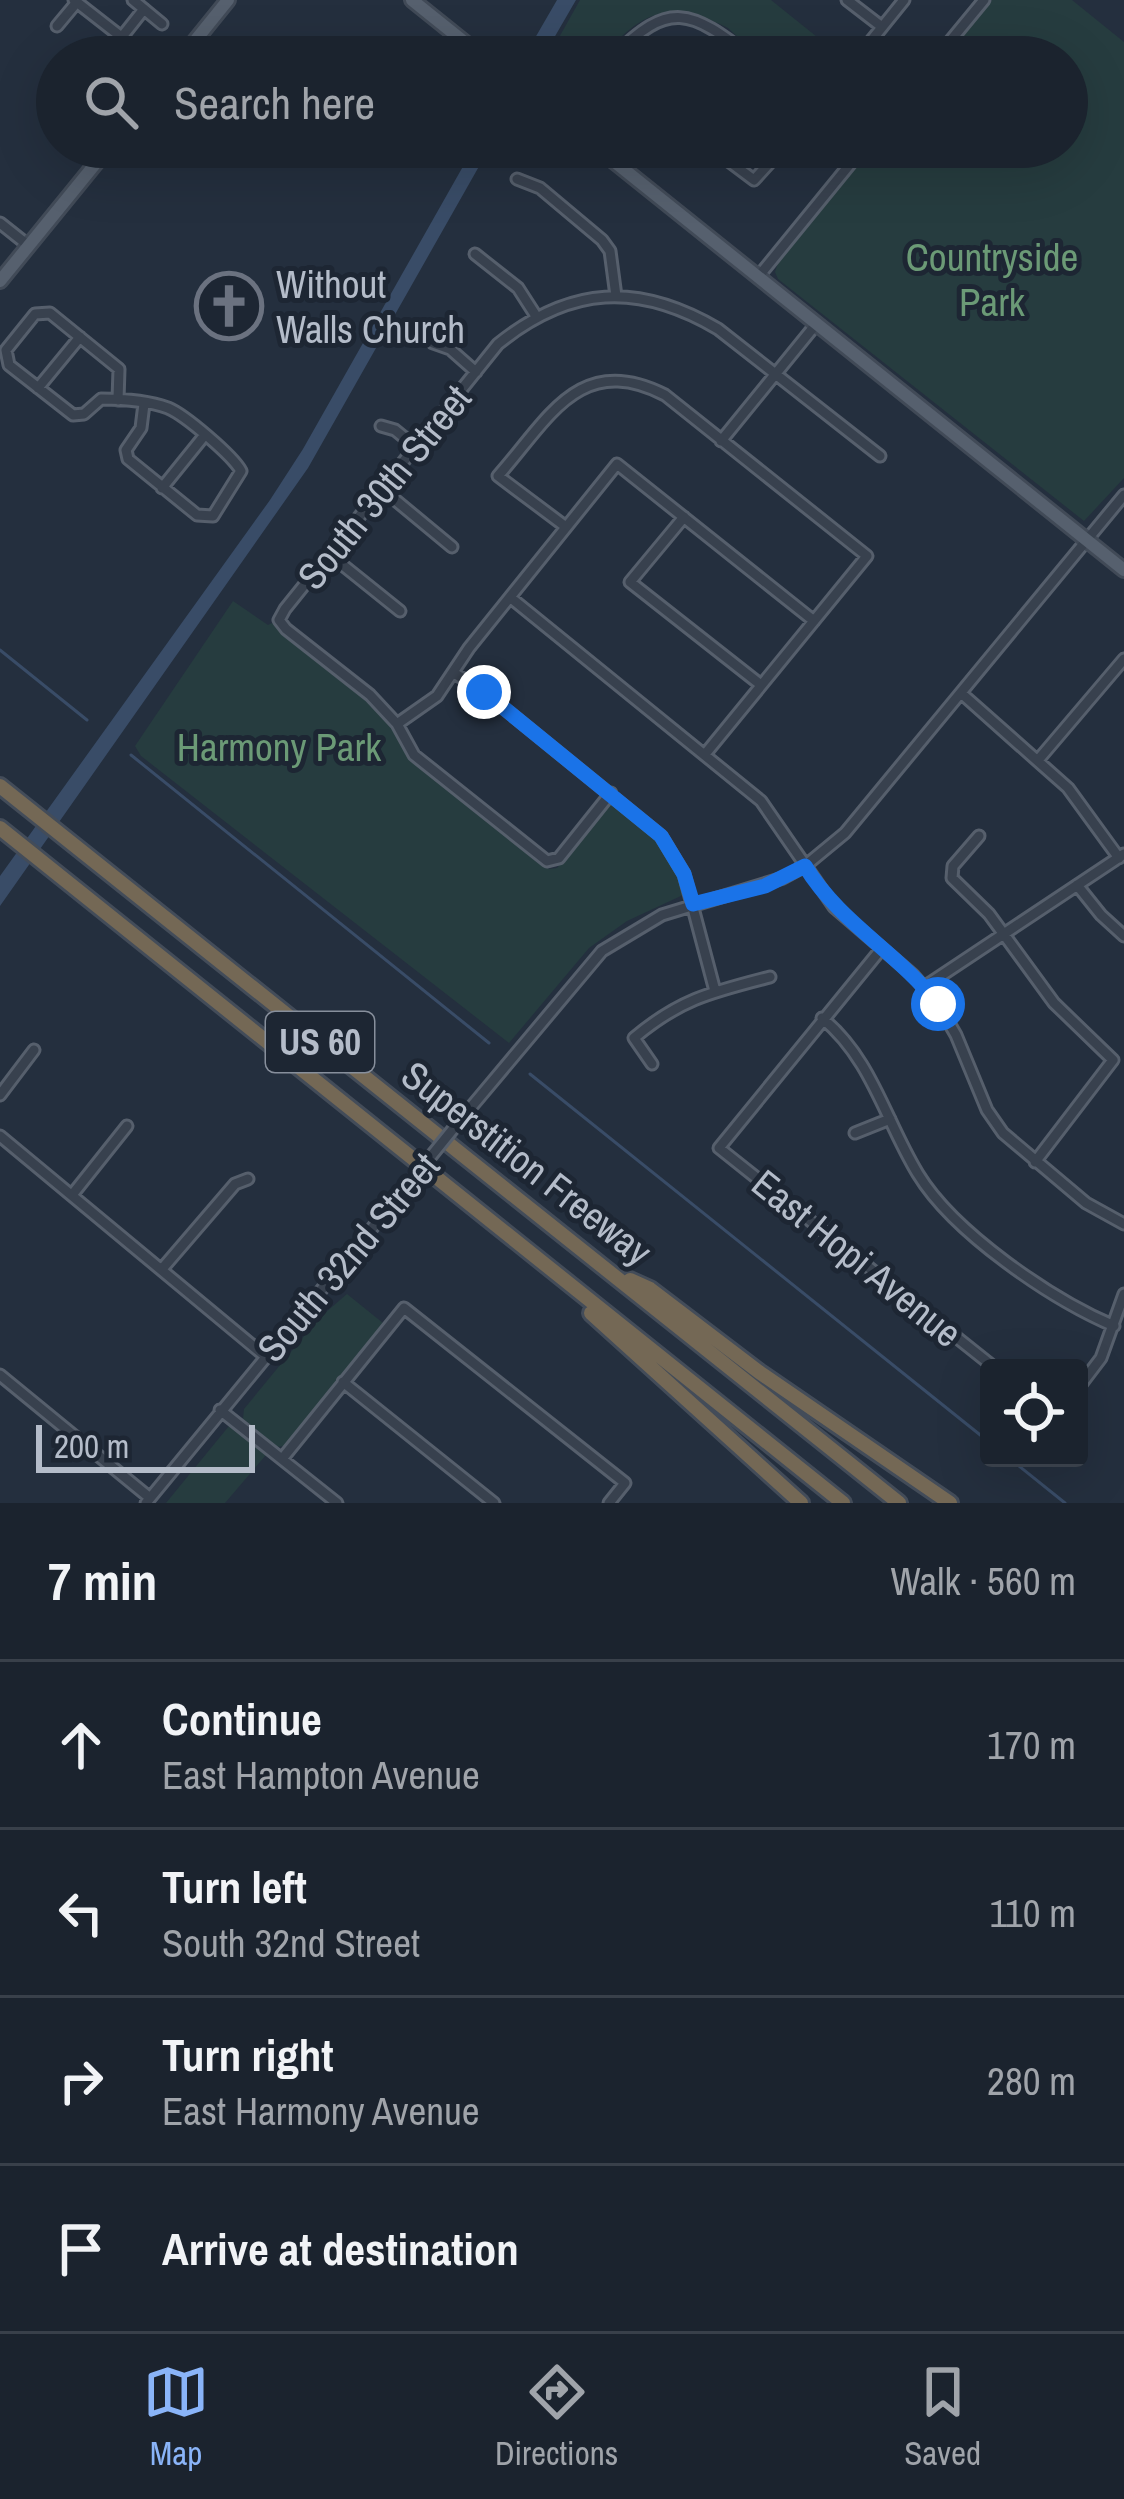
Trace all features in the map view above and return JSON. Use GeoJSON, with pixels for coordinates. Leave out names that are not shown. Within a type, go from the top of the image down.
{"type":"FeatureCollection","features":[{"type":"Feature","properties":{"kind":"highway","name":"Superstition Freeway"},"geometry":{"type":"LineString","coordinates":[[0,786],[899,1503]]}},
{"type":"Feature","properties":{"kind":"highway","name":"Superstition Freeway"},"geometry":{"type":"LineString","coordinates":[[0,828],[843,1503]]}},
{"type":"Feature","properties":{"kind":"highway"},"geometry":{"type":"LineString","coordinates":[[494,1223],[801,1503]]}},
{"type":"Feature","properties":{"kind":"highway"},"geometry":{"type":"LineString","coordinates":[[611,1272],[650,1288],[759,1372],[950,1503]]}},
{"type":"Feature","properties":{"kind":"main road"},"geometry":{"type":"LineString","coordinates":[[199,36],[228,0]]}},
{"type":"Feature","properties":{"kind":"main road"},"geometry":{"type":"LineString","coordinates":[[412,0],[457,36]]}},
{"type":"Feature","properties":{"kind":"main road"},"geometry":{"type":"LineString","coordinates":[[0,281],[92,168]]}},
{"type":"Feature","properties":{"kind":"main road"},"geometry":{"type":"LineString","coordinates":[[622,168],[1124,570]]}},
{"type":"Feature","properties":{"kind":"street"},"geometry":{"type":"LineString","coordinates":[[133,0],[162,24]]}},
{"type":"Feature","properties":{"kind":"street"},"geometry":{"type":"LineString","coordinates":[[848,0],[882,27]]}},
{"type":"Feature","properties":{"kind":"street"},"geometry":{"type":"LineString","coordinates":[[874,36],[904,0]]}},
{"type":"Feature","properties":{"kind":"street"},"geometry":{"type":"LineString","coordinates":[[954,36],[984,0]]}},
{"type":"Feature","properties":{"kind":"street"},"geometry":{"type":"LineString","coordinates":[[57,26],[75,1],[119,36]]}},
{"type":"Feature","properties":{"kind":"street"},"geometry":{"type":"LineString","coordinates":[[123,36],[144,9]]}},
{"type":"Feature","properties":{"kind":"street"},"geometry":{"type":"LineString","coordinates":[[632,36],[645,21],[673,13],[702,19],[724,36]]}},
{"type":"Feature","properties":{"kind":"street"},"geometry":{"type":"LineString","coordinates":[[736,168],[750,179],[757,179],[766,168]]}},
{"type":"Feature","properties":{"kind":"street"},"geometry":{"type":"LineString","coordinates":[[758,277],[846,168]]}},
{"type":"Feature","properties":{"kind":"street"},"geometry":{"type":"LineString","coordinates":[[517,179],[539,188],[614,249],[616,296],[661,301],[718,328],[880,456]]}},
{"type":"Feature","properties":{"kind":"street"},"geometry":{"type":"LineString","coordinates":[[0,223],[28,246]]}},
{"type":"Feature","properties":{"kind":"street"},"geometry":{"type":"LineString","coordinates":[[475,254],[518,288],[536,316]]}},
{"type":"Feature","properties":{"kind":"street","name":"South 30th Street"},"geometry":{"type":"LineString","coordinates":[[397,724],[370,695],[279,620],[498,344],[536,316],[567,304],[616,296]]}},
{"type":"Feature","properties":{"kind":"street"},"geometry":{"type":"LineString","coordinates":[[118,400],[119,369],[53,315],[41,312],[5,353],[7,362],[76,416],[100,399],[144,404],[171,410],[204,436],[241,471],[216,513],[208,518],[197,515],[127,456],[141,428],[144,404]]}},
{"type":"Feature","properties":{"kind":"street"},"geometry":{"type":"LineString","coordinates":[[721,441],[817,323]]}},
{"type":"Feature","properties":{"kind":"street"},"geometry":{"type":"LineString","coordinates":[[0,334],[11,343]]}},
{"type":"Feature","properties":{"kind":"street"},"geometry":{"type":"LineString","coordinates":[[38,388],[80,337]]}},
{"type":"Feature","properties":{"kind":"street"},"geometry":{"type":"LineString","coordinates":[[433,343],[450,349],[476,372]]}},
{"type":"Feature","properties":{"kind":"street"},"geometry":{"type":"LineString","coordinates":[[566,527],[498,476],[565,398],[582,387],[602,382],[646,385],[665,395],[867,556],[706,753]]}},
{"type":"Feature","properties":{"kind":"street"},"geometry":{"type":"LineString","coordinates":[[381,426],[416,447]]}},
{"type":"Feature","properties":{"kind":"street"},"geometry":{"type":"LineString","coordinates":[[162,488],[204,436]]}},
{"type":"Feature","properties":{"kind":"street"},"geometry":{"type":"LineString","coordinates":[[610,793],[554,862],[414,754],[397,724],[436,696],[617,464],[814,621]]}},
{"type":"Feature","properties":{"kind":"street"},"geometry":{"type":"LineString","coordinates":[[382,489],[452,547]]}},
{"type":"Feature","properties":{"kind":"street","name":"South 32nd Street"},"geometry":{"type":"LineString","coordinates":[[148,1500],[602,951],[641,926],[693,904],[765,886],[805,866],[859,818],[1124,495]]}},
{"type":"Feature","properties":{"kind":"street"},"geometry":{"type":"LineString","coordinates":[[683,517],[630,582],[761,686]]}},
{"type":"Feature","properties":{"kind":"street"},"geometry":{"type":"LineString","coordinates":[[329,554],[400,611]]}},
{"type":"Feature","properties":{"kind":"street"},"geometry":{"type":"LineString","coordinates":[[512,598],[761,801],[835,907],[924,986],[956,1035],[994,1121],[1086,1203],[1124,1224]]}},
{"type":"Feature","properties":{"kind":"street"},"geometry":{"type":"LineString","coordinates":[[1039,759],[1124,659]]}},
{"type":"Feature","properties":{"kind":"street"},"geometry":{"type":"LineString","coordinates":[[454,673],[484,692],[661,836],[684,874],[715,991]]}},
{"type":"Feature","properties":{"kind":"street"},"geometry":{"type":"LineString","coordinates":[[924,986],[1122,856],[1039,759],[961,693]]}},
{"type":"Feature","properties":{"kind":"street"},"geometry":{"type":"LineString","coordinates":[[979,836],[950,875],[979,903],[1045,992],[1113,1060],[1035,1162]]}},
{"type":"Feature","properties":{"kind":"street"},"geometry":{"type":"LineString","coordinates":[[1077,884],[1124,936]]}},
{"type":"Feature","properties":{"kind":"street"},"geometry":{"type":"LineString","coordinates":[[882,948],[822,1018],[844,1036],[862,1061],[919,1177],[951,1214],[1051,1294],[1114,1326]]}},
{"type":"Feature","properties":{"kind":"street"},"geometry":{"type":"LineString","coordinates":[[652,1064],[634,1038],[665,1012],[715,991],[770,976]]}},
{"type":"Feature","properties":{"kind":"street","name":"East Hopi Avenue"},"geometry":{"type":"LineString","coordinates":[[822,1018],[719,1148],[983,1359]]}},
{"type":"Feature","properties":{"kind":"street"},"geometry":{"type":"LineString","coordinates":[[0,1095],[34,1050]]}},
{"type":"Feature","properties":{"kind":"street"},"geometry":{"type":"LineString","coordinates":[[855,1133],[890,1119]]}},
{"type":"Feature","properties":{"kind":"street"},"geometry":{"type":"LineString","coordinates":[[72,1195],[128,1126]]}},
{"type":"Feature","properties":{"kind":"street"},"geometry":{"type":"LineString","coordinates":[[0,1136],[266,1356]]}},
{"type":"Feature","properties":{"kind":"street"},"geometry":{"type":"LineString","coordinates":[[162,1269],[235,1184],[248,1179]]}},
{"type":"Feature","properties":{"kind":"street"},"geometry":{"type":"LineString","coordinates":[[1088,1375],[1101,1358],[1124,1294]]}},
{"type":"Feature","properties":{"kind":"street"},"geometry":{"type":"LineString","coordinates":[[282,1459],[404,1308],[625,1483],[609,1503]]}},
{"type":"Feature","properties":{"kind":"street"},"geometry":{"type":"LineString","coordinates":[[0,1375],[148,1500]]}},
{"type":"Feature","properties":{"kind":"street"},"geometry":{"type":"LineString","coordinates":[[343,1382],[494,1503]]}},
{"type":"Feature","properties":{"kind":"street"},"geometry":{"type":"LineString","coordinates":[[220,1410],[338,1503]]}},
{"type":"Feature","properties":{"kind":"green space"},"geometry":{"type":"Polygon","coordinates":[[[580,0],[771,0],[816,36],[737,36],[708,19],[674,12],[645,19],[622,36],[560,36],[580,0]]]}},
{"type":"Feature","properties":{"kind":"green space","name":"Countryside Park"},"geometry":{"type":"Polygon","coordinates":[[[992,0],[1072,0],[1124,42],[1124,478],[1084,521],[775,272],[855,168],[1088,168],[1088,36],[963,36],[992,0]]]}},
{"type":"Feature","properties":{"kind":"green space","name":"Harmony Park"},"geometry":{"type":"Polygon","coordinates":[[[233,601],[268,625],[272,623],[372,703],[417,763],[549,869],[557,868],[612,803],[668,854],[683,895],[627,921],[589,948],[509,1043],[141,756],[135,746],[233,601]]]}},
{"type":"Feature","properties":{"kind":"green space"},"geometry":{"type":"Polygon","coordinates":[[[347,1294],[383,1323],[285,1446],[277,1447],[243,1419],[244,1409],[318,1319],[347,1294]]]}},
{"type":"Feature","properties":{"kind":"green space"},"geometry":{"type":"Polygon","coordinates":[[[229,1426],[266,1455],[225,1503],[166,1503],[229,1426]]]}},
{"type":"Feature","properties":{"kind":"water"},"geometry":{"type":"Polygon","coordinates":[[[557,0],[576,0],[555,36],[536,36],[557,0]]]}},
{"type":"Feature","properties":{"kind":"water"},"geometry":{"type":"Polygon","coordinates":[[[462,168],[478,168],[308,468],[0,906],[0,876],[303,449],[462,168]]]}},
{"type":"Feature","properties":{"kind":"waterway"},"geometry":{"type":"LineString","coordinates":[[0,650],[87,720]]}},
{"type":"Feature","properties":{"kind":"waterway"},"geometry":{"type":"LineString","coordinates":[[131,755],[489,1043]]}},
{"type":"Feature","properties":{"kind":"waterway"},"geometry":{"type":"LineString","coordinates":[[530,1074],[980,1435]]}},
{"type":"Feature","properties":{"kind":"waterway"},"geometry":{"type":"LineString","coordinates":[[1020,1467],[1065,1503]]}},
{"type":"Feature","properties":{"kind":"place","name":"Without Walls Church"},"geometry":{"type":"Point","coordinates":[229,306]}},
{"type":"Feature","properties":{"kind":"route"},"geometry":{"type":"LineString","coordinates":[[484,692],[661,836],[684,874],[693,904],[765,886],[805,866],[835,907],[913,975],[938,1004]]}}]}
